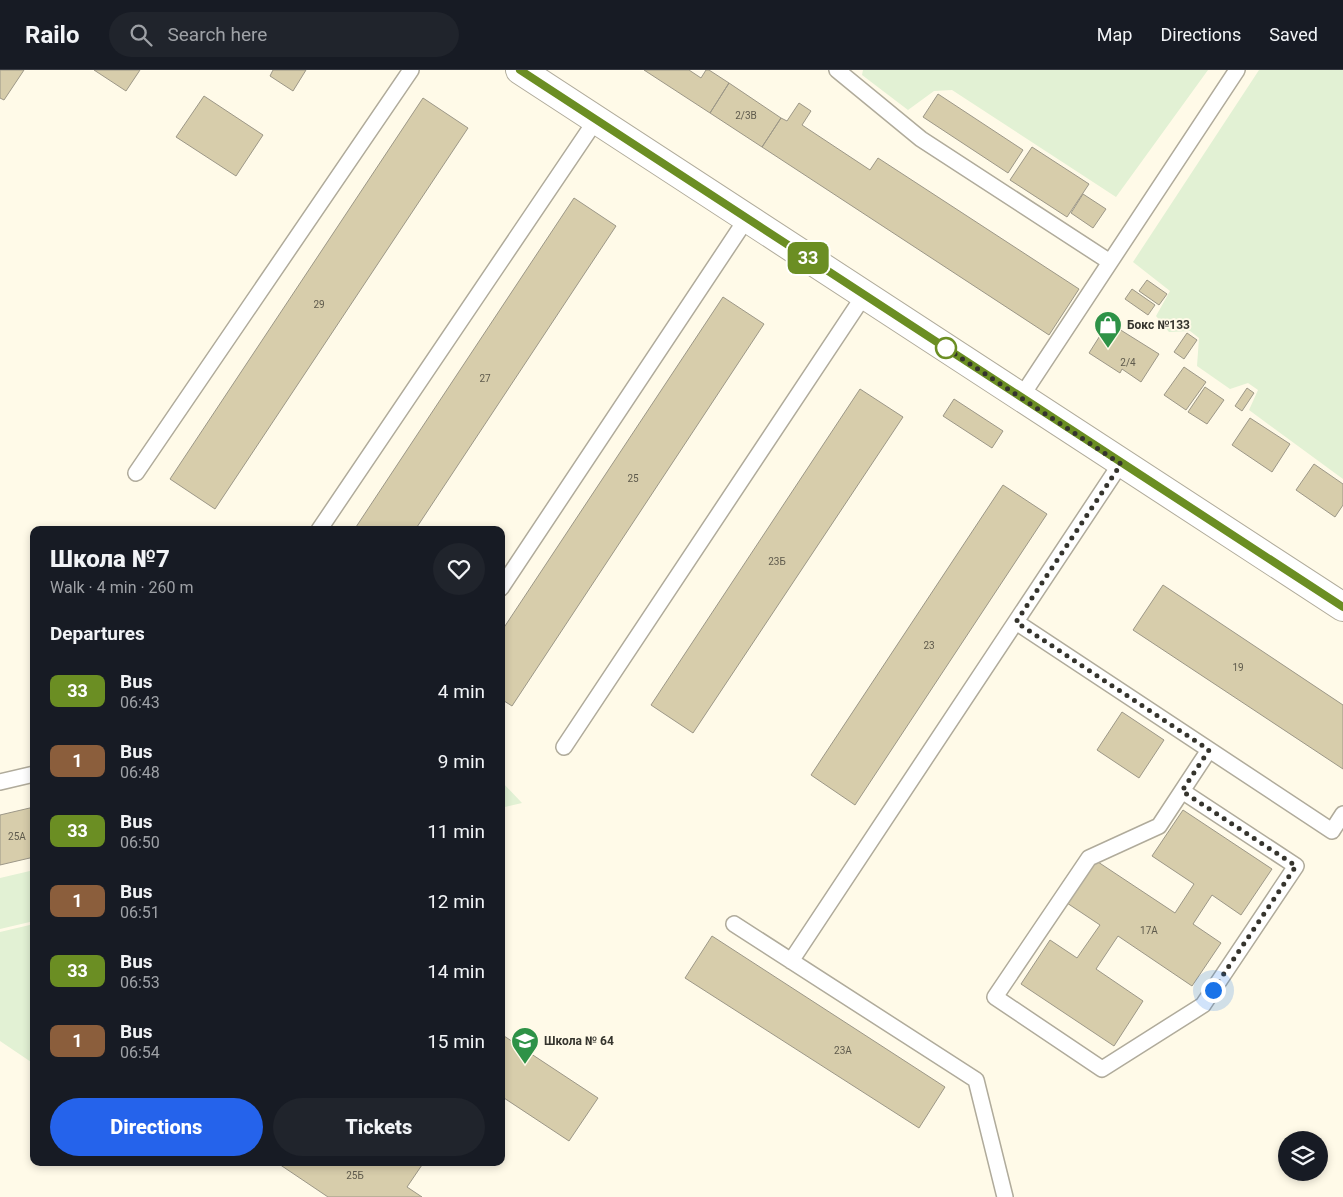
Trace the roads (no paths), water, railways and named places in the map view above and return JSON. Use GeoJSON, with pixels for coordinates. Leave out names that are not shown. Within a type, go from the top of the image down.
{"type":"FeatureCollection","features":[{"type":"Feature","properties":{"kind":"main road"},"geometry":{"type":"LineString","coordinates":[[520,70],[1343,608]]}},
{"type":"Feature","properties":{"kind":"lane"},"geometry":{"type":"LineString","coordinates":[[136,473],[411,70]]}},
{"type":"Feature","properties":{"kind":"lane"},"geometry":{"type":"LineString","coordinates":[[837,70],[922,139],[1110,262]]}},
{"type":"Feature","properties":{"kind":"lane"},"geometry":{"type":"LineString","coordinates":[[1021,397],[1238,70]]}},
{"type":"Feature","properties":{"kind":"lane"},"geometry":{"type":"LineString","coordinates":[[322,526],[596,120]]}},
{"type":"Feature","properties":{"kind":"lane"},"geometry":{"type":"LineString","coordinates":[[505,582],[746,218]]}},
{"type":"Feature","properties":{"kind":"lane"},"geometry":{"type":"LineString","coordinates":[[564,747],[865,294]]}},
{"type":"Feature","properties":{"kind":"lane"},"geometry":{"type":"LineString","coordinates":[[791,961],[1121,464]]}},
{"type":"Feature","properties":{"kind":"lane"},"geometry":{"type":"LineString","coordinates":[[1016,622],[1332,831],[1343,814]]}},
{"type":"Feature","properties":{"kind":"lane"},"geometry":{"type":"LineString","coordinates":[[1182,791],[1296,866],[1203,1005],[1102,1069],[995,997],[1088,858],[1159,826],[1182,791],[1209,750]]}},
{"type":"Feature","properties":{"kind":"lane"},"geometry":{"type":"LineString","coordinates":[[0,782],[30,775]]}},
{"type":"Feature","properties":{"kind":"lane"},"geometry":{"type":"LineString","coordinates":[[734,924],[976,1080],[1005,1197]]}},
{"type":"Feature","properties":{"kind":"place","name":"Бокс №133"},"geometry":{"type":"Point","coordinates":[1108,349]}},
{"type":"Feature","properties":{"kind":"place","name":"Школа № 64"},"geometry":{"type":"Point","coordinates":[525,1065]}}]}
